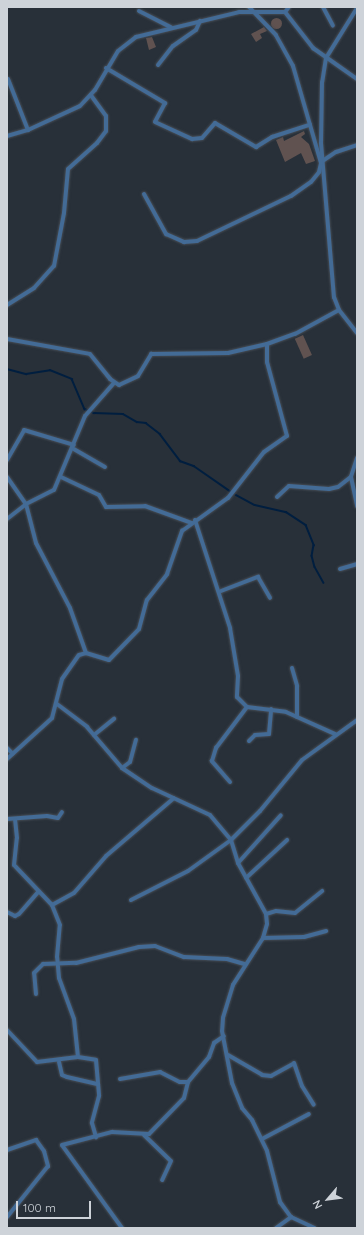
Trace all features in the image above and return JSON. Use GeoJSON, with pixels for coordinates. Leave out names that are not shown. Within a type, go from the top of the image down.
{"type":"FeatureCollection","features":[{"type":"Feature","properties":{"kind":"street"},"geometry":{"type":"LineString","coordinates":[[144,194],[166,234],[184,242],[197,241],[260,212],[303,188],[319,172],[321,162],[305,102],[287,54],[268,25],[249,7]]}},
{"type":"Feature","properties":{"kind":"street"},"geometry":{"type":"LineString","coordinates":[[7,136],[28,130],[74,110],[92,95],[106,68],[118,51],[130,40],[171,27],[200,21],[254,11],[285,12],[290,7]]}},
{"type":"Feature","properties":{"kind":"street"},"geometry":{"type":"LineString","coordinates":[[323,7],[332,26]]}},
{"type":"Feature","properties":{"kind":"street"},"geometry":{"type":"LineString","coordinates":[[357,8],[326,58],[322,82],[321,162],[334,297],[339,310],[357,333]]}},
{"type":"Feature","properties":{"kind":"street"},"geometry":{"type":"LineString","coordinates":[[139,11],[171,27]]}},
{"type":"Feature","properties":{"kind":"street"},"geometry":{"type":"LineString","coordinates":[[285,12],[307,41],[326,58],[357,79]]}},
{"type":"Feature","properties":{"kind":"street"},"geometry":{"type":"LineString","coordinates":[[158,65],[173,46],[196,30],[200,21]]}},
{"type":"Feature","properties":{"kind":"street"},"geometry":{"type":"LineString","coordinates":[[106,68],[164,102],[154,122],[185,137],[201,138],[215,123],[255,147],[276,135],[310,125]]}},
{"type":"Feature","properties":{"kind":"street"},"geometry":{"type":"LineString","coordinates":[[8,79],[28,130]]}},
{"type":"Feature","properties":{"kind":"street"},"geometry":{"type":"LineString","coordinates":[[7,305],[34,288],[54,266],[64,213],[68,169],[97,143],[106,131],[106,116],[92,95]]}},
{"type":"Feature","properties":{"kind":"street"},"geometry":{"type":"LineString","coordinates":[[321,162],[336,152],[357,145]]}},
{"type":"Feature","properties":{"kind":"street"},"geometry":{"type":"LineString","coordinates":[[7,519],[26,504],[54,490],[61,477],[85,416],[93,404],[114,383],[127,382],[138,376],[151,354],[228,353],[267,344],[295,334],[339,310]]}},
{"type":"Feature","properties":{"kind":"street"},"geometry":{"type":"LineString","coordinates":[[7,339],[90,354],[114,383]]}},
{"type":"Feature","properties":{"kind":"street"},"geometry":{"type":"LineString","coordinates":[[7,759],[52,718],[57,704],[62,679],[79,655],[86,653],[109,660],[139,629],[149,596],[167,574],[172,562],[177,538],[194,522],[228,498],[264,452],[287,436],[267,362],[267,344]]}},
{"type":"Feature","properties":{"kind":"street"},"geometry":{"type":"LineString","coordinates":[[7,460],[24,430],[73,446],[105,468]]}},
{"type":"Feature","properties":{"kind":"street"},"geometry":{"type":"LineString","coordinates":[[357,458],[351,477],[357,506]]}},
{"type":"Feature","properties":{"kind":"street"},"geometry":{"type":"LineString","coordinates":[[7,477],[19,489],[26,504],[36,543],[70,608],[86,653]]}},
{"type":"Feature","properties":{"kind":"street"},"geometry":{"type":"LineString","coordinates":[[61,477],[99,495],[103,506],[145,506],[194,522]]}},
{"type":"Feature","properties":{"kind":"street"},"geometry":{"type":"LineString","coordinates":[[277,496],[289,486],[338,487],[351,477]]}},
{"type":"Feature","properties":{"kind":"street"},"geometry":{"type":"LineString","coordinates":[[194,522],[221,591],[235,654],[237,697],[247,706],[271,710],[297,717],[335,734]]}},
{"type":"Feature","properties":{"kind":"street"},"geometry":{"type":"LineString","coordinates":[[340,569],[357,564]]}},
{"type":"Feature","properties":{"kind":"street"},"geometry":{"type":"LineString","coordinates":[[221,591],[258,577],[270,598]]}},
{"type":"Feature","properties":{"kind":"street"},"geometry":{"type":"LineString","coordinates":[[292,668],[297,686],[297,717]]}},
{"type":"Feature","properties":{"kind":"street"},"geometry":{"type":"LineString","coordinates":[[57,704],[94,735],[122,768],[174,798],[210,815],[231,840],[238,863],[266,914],[263,938],[245,964],[228,1001],[224,1036],[232,1083],[242,1108],[262,1139],[280,1202],[291,1217],[315,1228]]}},
{"type":"Feature","properties":{"kind":"street"},"geometry":{"type":"LineString","coordinates":[[230,782],[212,761],[216,748],[247,706]]}},
{"type":"Feature","properties":{"kind":"street"},"geometry":{"type":"LineString","coordinates":[[249,741],[255,735],[269,734],[271,710]]}},
{"type":"Feature","properties":{"kind":"street"},"geometry":{"type":"LineString","coordinates":[[94,735],[114,719]]}},
{"type":"Feature","properties":{"kind":"street"},"geometry":{"type":"LineString","coordinates":[[131,900],[167,883],[231,840],[289,779],[302,760],[335,734],[357,720]]}},
{"type":"Feature","properties":{"kind":"street"},"geometry":{"type":"LineString","coordinates":[[122,768],[130,762],[136,740]]}},
{"type":"Feature","properties":{"kind":"street"},"geometry":{"type":"LineString","coordinates":[[7,748],[13,754]]}},
{"type":"Feature","properties":{"kind":"street"},"geometry":{"type":"LineString","coordinates":[[52,904],[74,893],[106,856],[174,798]]}},
{"type":"Feature","properties":{"kind":"street"},"geometry":{"type":"LineString","coordinates":[[7,819],[15,820],[47,816],[58,818],[62,812]]}},
{"type":"Feature","properties":{"kind":"street"},"geometry":{"type":"LineString","coordinates":[[238,863],[281,815]]}},
{"type":"Feature","properties":{"kind":"street"},"geometry":{"type":"LineString","coordinates":[[15,820],[17,838],[14,865],[52,904],[60,925],[58,965],[59,978],[78,1039],[78,1057]]}},
{"type":"Feature","properties":{"kind":"street"},"geometry":{"type":"LineString","coordinates":[[246,878],[287,840]]}},
{"type":"Feature","properties":{"kind":"street"},"geometry":{"type":"LineString","coordinates":[[7,912],[15,916],[20,914],[39,891]]}},
{"type":"Feature","properties":{"kind":"street"},"geometry":{"type":"LineString","coordinates":[[266,914],[276,911],[295,913],[322,892]]}},
{"type":"Feature","properties":{"kind":"street"},"geometry":{"type":"LineString","coordinates":[[263,938],[304,937],[326,931]]}},
{"type":"Feature","properties":{"kind":"street"},"geometry":{"type":"LineString","coordinates":[[36,994],[33,983],[37,968],[44,964],[58,965],[116,951],[155,946],[184,957],[212,958],[245,964]]}},
{"type":"Feature","properties":{"kind":"street"},"geometry":{"type":"LineString","coordinates":[[7,1030],[37,1062],[59,1062],[78,1057],[95,1058],[99,1096],[92,1123],[96,1137]]}},
{"type":"Feature","properties":{"kind":"street"},"geometry":{"type":"LineString","coordinates":[[144,1135],[154,1130],[184,1098],[188,1082],[209,1057],[214,1043],[224,1036]]}},
{"type":"Feature","properties":{"kind":"street"},"geometry":{"type":"LineString","coordinates":[[228,1055],[262,1075],[271,1076],[294,1063],[302,1086],[314,1105]]}},
{"type":"Feature","properties":{"kind":"street"},"geometry":{"type":"LineString","coordinates":[[59,1062],[62,1075],[98,1084]]}},
{"type":"Feature","properties":{"kind":"street"},"geometry":{"type":"LineString","coordinates":[[120,1079],[160,1072],[180,1082],[188,1082]]}},
{"type":"Feature","properties":{"kind":"street"},"geometry":{"type":"LineString","coordinates":[[262,1139],[309,1114]]}},
{"type":"Feature","properties":{"kind":"street"},"geometry":{"type":"LineString","coordinates":[[122,1228],[101,1196],[61,1147],[96,1137],[128,1132],[144,1135],[171,1161],[171,1167],[162,1180]]}},
{"type":"Feature","properties":{"kind":"street"},"geometry":{"type":"LineString","coordinates":[[7,1150],[36,1140],[44,1151],[48,1166],[7,1217]]}},
{"type":"Feature","properties":{"kind":"street"},"geometry":{"type":"LineString","coordinates":[[276,1228],[291,1217]]}},
{"type":"Feature","properties":{"kind":"building"},"geometry":{"type":"Polygon","coordinates":[[[276,17],[280,19],[282,23],[280,27],[276,29],[272,27],[270,23],[272,19],[276,17]]]}},
{"type":"Feature","properties":{"kind":"building"},"geometry":{"type":"Polygon","coordinates":[[[264,27],[267,31],[260,34],[262,38],[256,42],[251,34],[264,27]]]}},
{"type":"Feature","properties":{"kind":"building"},"geometry":{"type":"Polygon","coordinates":[[[152,37],[156,47],[149,50],[146,38],[152,37]]]}},
{"type":"Feature","properties":{"kind":"building"},"geometry":{"type":"Polygon","coordinates":[[[304,131],[305,134],[301,137],[309,144],[315,161],[306,164],[301,153],[285,162],[276,140],[283,137],[284,141],[304,131]]]}},
{"type":"Feature","properties":{"kind":"building"},"geometry":{"type":"Polygon","coordinates":[[[303,335],[312,355],[304,359],[295,339],[303,335]]]}},
{"type":"Feature","properties":{"kind":"waterway"},"geometry":{"type":"LineString","coordinates":[[7,369],[26,374],[50,370],[72,379],[85,409],[94,413],[123,414],[137,422],[146,423],[160,434],[180,461],[194,466],[230,491]]}},
{"type":"Feature","properties":{"kind":"waterway"},"geometry":{"type":"LineString","coordinates":[[236,495],[255,505],[286,512],[306,525],[314,545],[312,556],[315,567],[324,583]]}}]}
